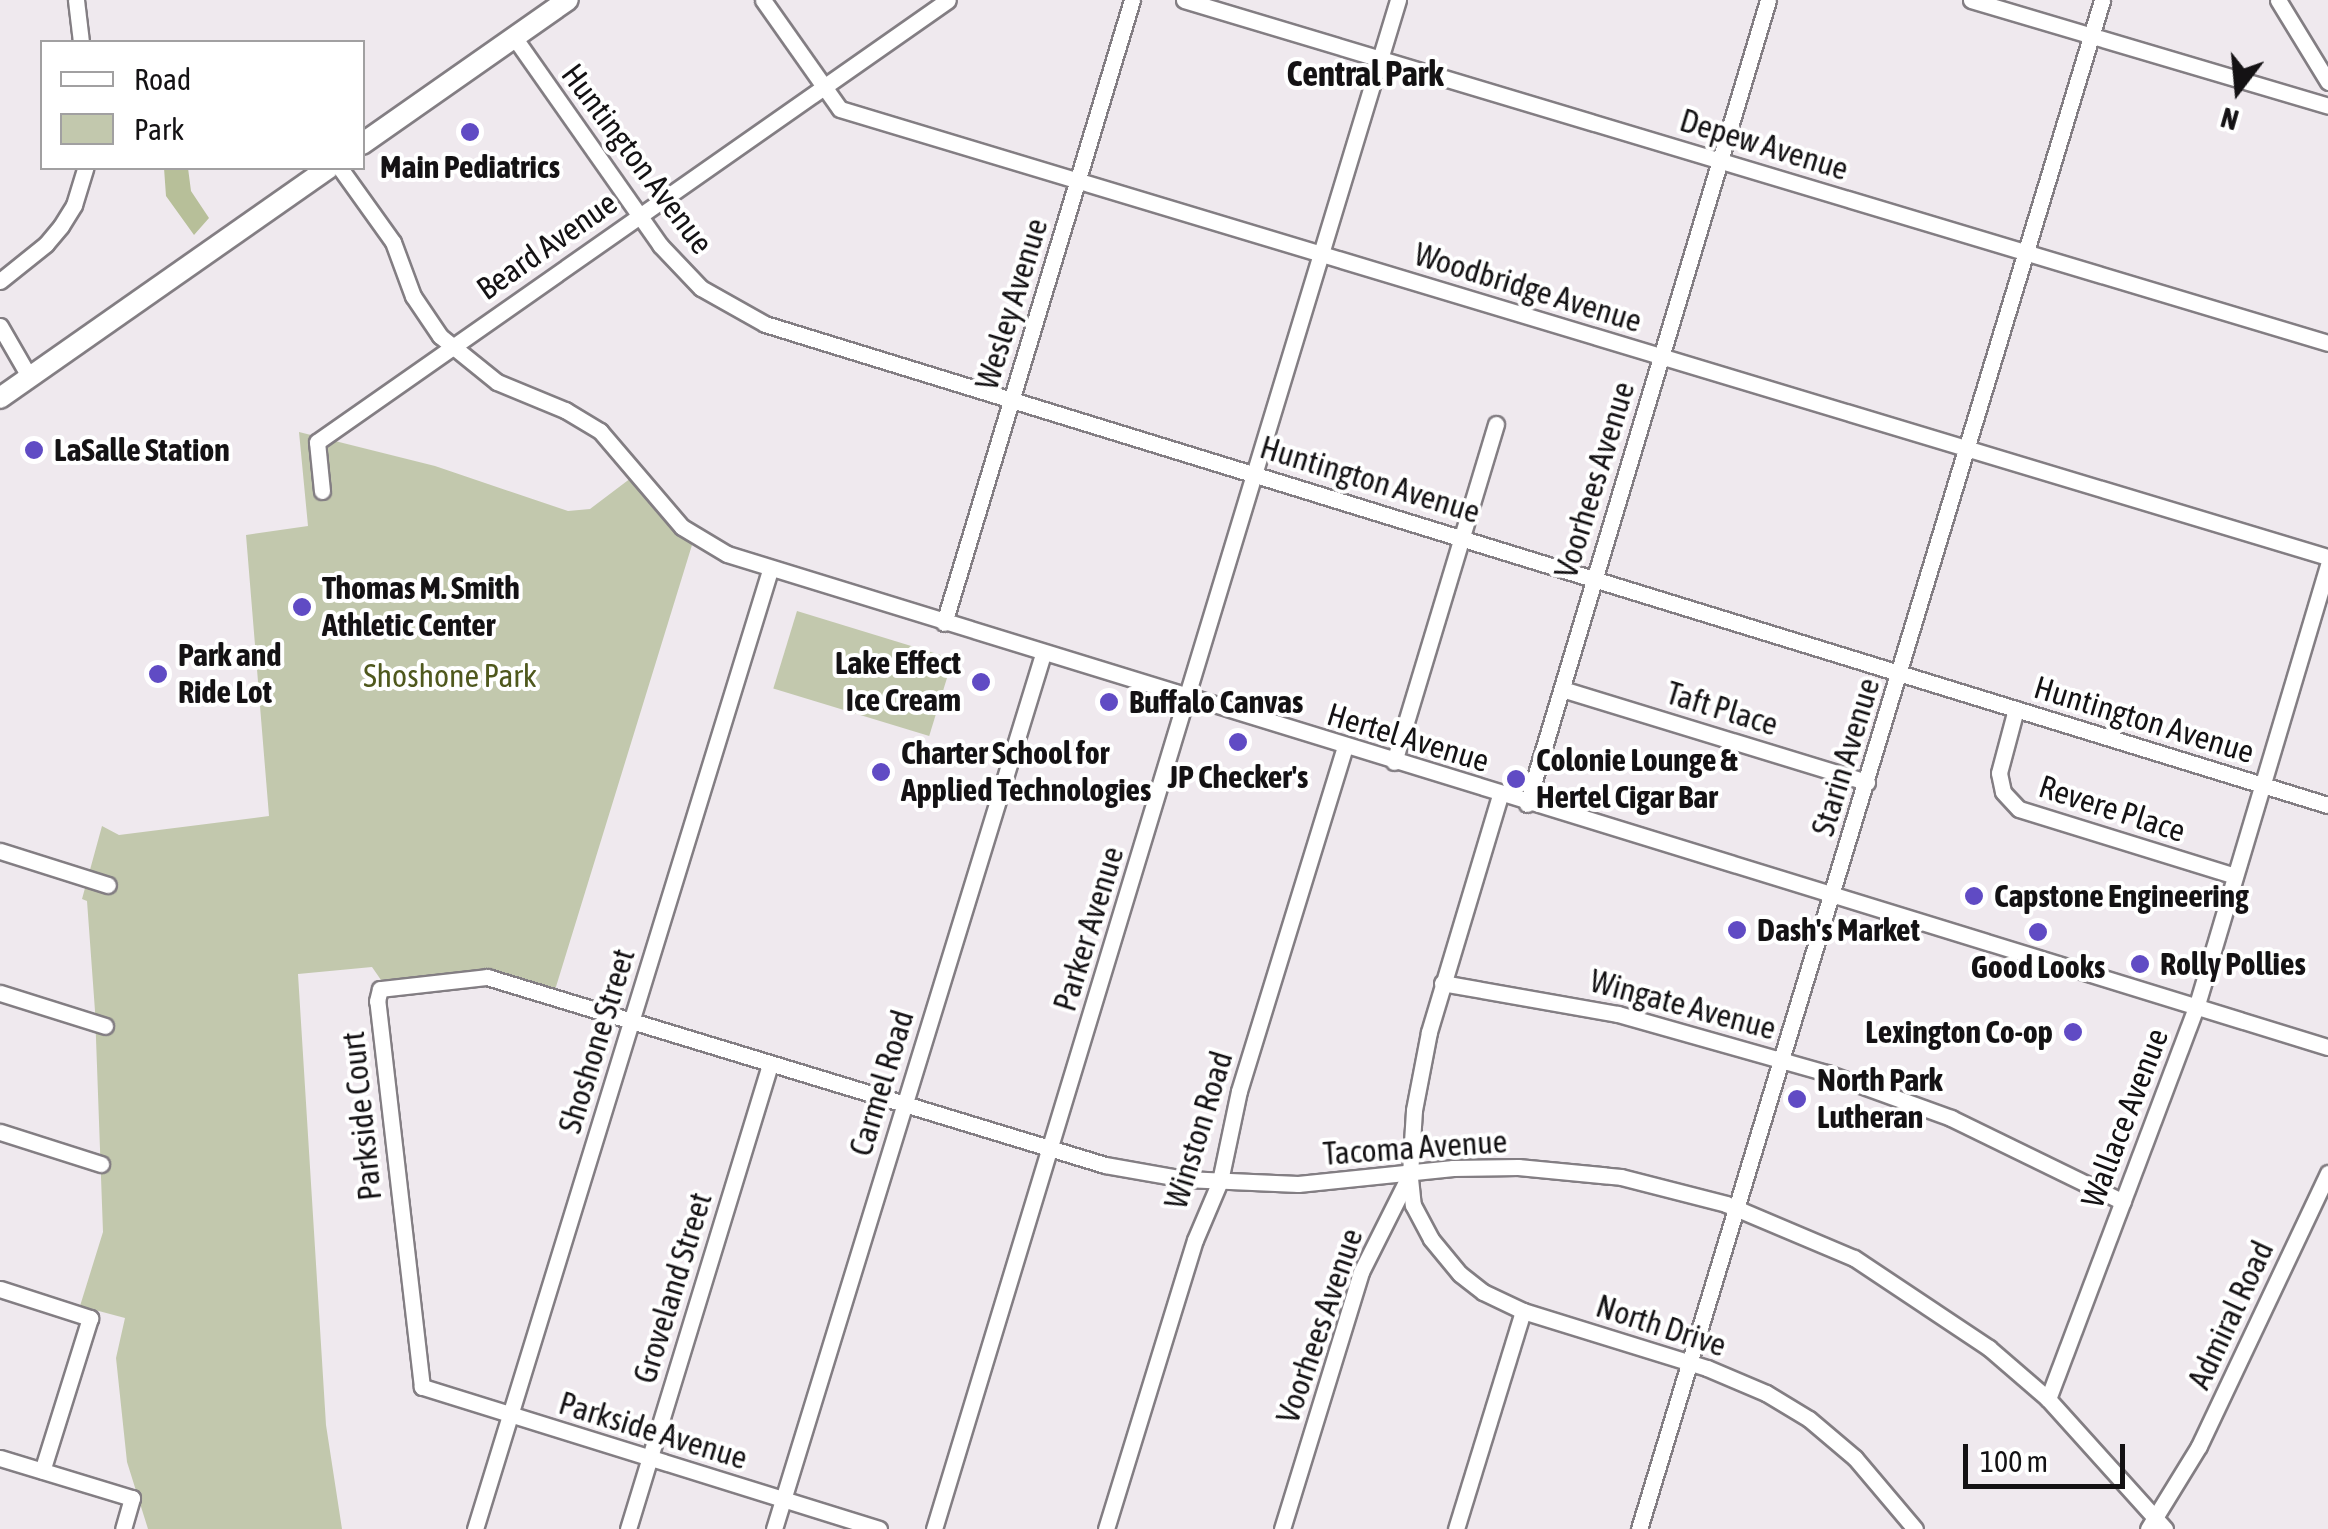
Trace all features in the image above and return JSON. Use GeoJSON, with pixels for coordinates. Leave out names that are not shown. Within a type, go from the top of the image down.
{"type":"FeatureCollection","features":[{"type":"Feature","properties":{"kind":"main road"},"geometry":{"type":"LineString","coordinates":[[365,142],[568,0]]}},
{"type":"Feature","properties":{"kind":"main road"},"geometry":{"type":"LineString","coordinates":[[0,398],[325,170]]}},
{"type":"Feature","properties":{"kind":"street"},"geometry":{"type":"LineString","coordinates":[[76,0],[80,40]]}},
{"type":"Feature","properties":{"kind":"street","name":"Woodbridge Avenue"},"geometry":{"type":"LineString","coordinates":[[763,0],[840,110],[2328,561]]}},
{"type":"Feature","properties":{"kind":"street","name":"Beard Avenue"},"geometry":{"type":"LineString","coordinates":[[322,491],[318,442],[948,0]]}},
{"type":"Feature","properties":{"kind":"street","name":"Wesley Avenue"},"geometry":{"type":"LineString","coordinates":[[944,624],[1132,0]]}},
{"type":"Feature","properties":{"kind":"street","name":"Depew Avenue"},"geometry":{"type":"LineString","coordinates":[[1184,0],[2328,342]]}},
{"type":"Feature","properties":{"kind":"street","name":"Parker Avenue"},"geometry":{"type":"LineString","coordinates":[[934,1529],[1398,0]]}},
{"type":"Feature","properties":{"kind":"street","name":"Voorhees Avenue"},"geometry":{"type":"LineString","coordinates":[[1527,804],[1768,0]]}},
{"type":"Feature","properties":{"kind":"street"},"geometry":{"type":"LineString","coordinates":[[1971,0],[2328,106]]}},
{"type":"Feature","properties":{"kind":"street","name":"Starin Avenue"},"geometry":{"type":"LineString","coordinates":[[1639,1529],[1969,451],[2102,0]]}},
{"type":"Feature","properties":{"kind":"street"},"geometry":{"type":"LineString","coordinates":[[2278,0],[2328,82]]}},
{"type":"Feature","properties":{"kind":"street","name":"Huntington Avenue"},"geometry":{"type":"LineString","coordinates":[[514,37],[639,215],[702,288],[745,314],[798,336],[2328,805]]}},
{"type":"Feature","properties":{"kind":"street"},"geometry":{"type":"LineString","coordinates":[[0,281],[46,244],[61,226],[74,205],[84,170]]}},
{"type":"Feature","properties":{"kind":"street","name":"Hertel Avenue"},"geometry":{"type":"LineString","coordinates":[[341,170],[392,242],[423,314],[452,348],[496,382],[565,410],[600,432],[682,527],[727,554],[1527,804],[2328,1047]]}},
{"type":"Feature","properties":{"kind":"street"},"geometry":{"type":"LineString","coordinates":[[0,326],[30,378]]}},
{"type":"Feature","properties":{"kind":"street"},"geometry":{"type":"LineString","coordinates":[[1394,762],[1496,424]]}},
{"type":"Feature","properties":{"kind":"street","name":"Wallace Avenue"},"geometry":{"type":"LineString","coordinates":[[2048,1399],[2196,1008],[2328,561]]}},
{"type":"Feature","properties":{"kind":"street","name":"Shoshone Street"},"geometry":{"type":"LineString","coordinates":[[475,1529],[770,570]]}},
{"type":"Feature","properties":{"kind":"street","name":"Carmel Road"},"geometry":{"type":"LineString","coordinates":[[774,1529],[1043,654]]}},
{"type":"Feature","properties":{"kind":"street","name":"Taft Place"},"geometry":{"type":"LineString","coordinates":[[1562,689],[1867,782]]}},
{"type":"Feature","properties":{"kind":"street","name":"Revere Place"},"geometry":{"type":"LineString","coordinates":[[2016,709],[1999,773],[2003,792],[2018,809],[2235,876]]}},
{"type":"Feature","properties":{"kind":"street","name":"Winston Road"},"geometry":{"type":"LineString","coordinates":[[1106,1529],[1195,1240],[1220,1182],[1239,1091],[1344,747]]}},
{"type":"Feature","properties":{"kind":"street","name":"Voorhees Avenue"},"geometry":{"type":"LineString","coordinates":[[1282,1529],[1360,1272],[1410,1174],[1419,1078],[1442,983],[1500,795]]}},
{"type":"Feature","properties":{"kind":"street"},"geometry":{"type":"LineString","coordinates":[[0,851],[108,885]]}},
{"type":"Feature","properties":{"kind":"street","name":"Parkside Court"},"geometry":{"type":"LineString","coordinates":[[418,1378],[378,992],[390,984],[486,976],[632,1021]]}},
{"type":"Feature","properties":{"kind":"street","name":"Wingate Avenue"},"geometry":{"type":"LineString","coordinates":[[1442,983],[1618,1014],[1783,1059],[1952,1118],[2123,1202]]}},
{"type":"Feature","properties":{"kind":"street"},"geometry":{"type":"LineString","coordinates":[[0,993],[105,1026]]}},
{"type":"Feature","properties":{"kind":"street","name":"Tacoma Avenue"},"geometry":{"type":"LineString","coordinates":[[632,1021],[1132,1170],[1220,1182],[1298,1184],[1487,1167],[1570,1172],[1647,1182],[1738,1207],[1802,1232],[1890,1280],[1989,1348],[2048,1399],[2156,1526]]}},
{"type":"Feature","properties":{"kind":"street","name":"Groveland Street"},"geometry":{"type":"LineString","coordinates":[[628,1529],[770,1064]]}},
{"type":"Feature","properties":{"kind":"street"},"geometry":{"type":"LineString","coordinates":[[0,1132],[101,1164]]}},
{"type":"Feature","properties":{"kind":"street","name":"Admiral Road"},"geometry":{"type":"LineString","coordinates":[[2156,1526],[2199,1446],[2328,1173]]}},
{"type":"Feature","properties":{"kind":"street","name":"North Drive"},"geometry":{"type":"LineString","coordinates":[[1410,1174],[1414,1205],[1444,1257],[1483,1292],[1524,1312],[1689,1362],[1766,1393],[1809,1419],[1866,1469],[1916,1529]]}},
{"type":"Feature","properties":{"kind":"street"},"geometry":{"type":"LineString","coordinates":[[0,1290],[90,1318],[42,1471]]}},
{"type":"Feature","properties":{"kind":"street"},"geometry":{"type":"LineString","coordinates":[[1456,1529],[1524,1312]]}},
{"type":"Feature","properties":{"kind":"street","name":"Parkside Avenue"},"geometry":{"type":"LineString","coordinates":[[418,1378],[426,1390],[879,1529]]}},
{"type":"Feature","properties":{"kind":"street"},"geometry":{"type":"LineString","coordinates":[[0,1458],[132,1498],[123,1529]]}},
{"type":"Feature","properties":{"kind":"green space"},"geometry":{"type":"Polygon","coordinates":[[[164,170],[188,170],[191,191],[209,218],[194,235],[166,196],[164,170]]]}},
{"type":"Feature","properties":{"kind":"green space","name":"Shoshone Park"},"geometry":{"type":"Polygon","coordinates":[[[299,432],[435,466],[568,511],[590,509],[631,478],[657,513],[692,545],[555,990],[487,969],[381,980],[372,967],[298,974],[326,1425],[342,1529],[148,1529],[127,1462],[116,1358],[125,1318],[80,1306],[103,1232],[95,1011],[87,901],[82,899],[102,826],[119,835],[269,816],[246,535],[308,526],[299,432]]]}},
{"type":"Feature","properties":{"kind":"green space"},"geometry":{"type":"Polygon","coordinates":[[[797,611],[953,659],[929,736],[773,688],[797,611]]]}},
{"type":"Feature","properties":{"kind":"place","name":"Main Pediatrics"},"geometry":{"type":"Point","coordinates":[470,132]}},
{"type":"Feature","properties":{"kind":"place","name":"LaSalle Station"},"geometry":{"type":"Point","coordinates":[34,450]}},
{"type":"Feature","properties":{"kind":"place","name":"Thomas M. Smith Athletic Center"},"geometry":{"type":"Point","coordinates":[302,607]}},
{"type":"Feature","properties":{"kind":"place","name":"Park and Ride Lot"},"geometry":{"type":"Point","coordinates":[158,674]}},
{"type":"Feature","properties":{"kind":"place","name":"Lake Effect Ice Cream"},"geometry":{"type":"Point","coordinates":[981,682]}},
{"type":"Feature","properties":{"kind":"place","name":"Buffalo Canvas"},"geometry":{"type":"Point","coordinates":[1109,702]}},
{"type":"Feature","properties":{"kind":"place","name":"JP Checker's"},"geometry":{"type":"Point","coordinates":[1238,742]}},
{"type":"Feature","properties":{"kind":"place","name":"Charter School for Applied Technologies"},"geometry":{"type":"Point","coordinates":[881,772]}},
{"type":"Feature","properties":{"kind":"place","name":"Colonie Lounge & Hertel Cigar Bar"},"geometry":{"type":"Point","coordinates":[1516,779]}},
{"type":"Feature","properties":{"kind":"place","name":"Capstone Engineering"},"geometry":{"type":"Point","coordinates":[1974,896]}},
{"type":"Feature","properties":{"kind":"place","name":"Dash's Market"},"geometry":{"type":"Point","coordinates":[1737,930]}},
{"type":"Feature","properties":{"kind":"place","name":"Good Looks"},"geometry":{"type":"Point","coordinates":[2038,932]}},
{"type":"Feature","properties":{"kind":"place","name":"Rolly Pollies"},"geometry":{"type":"Point","coordinates":[2140,964]}},
{"type":"Feature","properties":{"kind":"place","name":"Lexington Co-op"},"geometry":{"type":"Point","coordinates":[2073,1032]}},
{"type":"Feature","properties":{"kind":"place","name":"North Park Lutheran"},"geometry":{"type":"Point","coordinates":[1797,1099]}},
{"type":"Feature","properties":{"kind":"district","name":"Central Park"},"geometry":{"type":"Point","coordinates":[1365,73]}}]}
